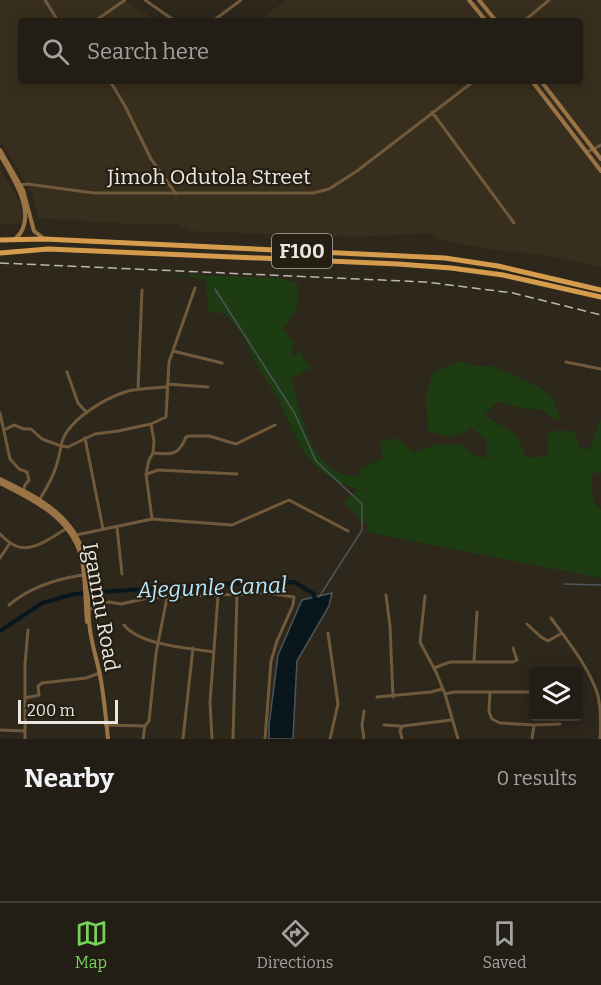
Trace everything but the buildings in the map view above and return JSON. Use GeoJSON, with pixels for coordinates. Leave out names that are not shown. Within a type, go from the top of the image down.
{"type":"FeatureCollection","features":[{"type":"Feature","properties":{"kind":"highway","name":"F100"},"geometry":{"type":"LineString","coordinates":[[0,240],[44,239],[445,258],[498,266],[601,288]]}},
{"type":"Feature","properties":{"kind":"highway","name":"F100"},"geometry":{"type":"LineString","coordinates":[[0,253],[48,249],[398,264],[502,275],[601,297]]}},
{"type":"Feature","properties":{"kind":"main road"},"geometry":{"type":"LineString","coordinates":[[470,0],[484,18]]}},
{"type":"Feature","properties":{"kind":"main road"},"geometry":{"type":"LineString","coordinates":[[479,0],[494,18]]}},
{"type":"Feature","properties":{"kind":"main road"},"geometry":{"type":"LineString","coordinates":[[534,84],[601,171]]}},
{"type":"Feature","properties":{"kind":"main road"},"geometry":{"type":"LineString","coordinates":[[543,84],[601,159]]}},
{"type":"Feature","properties":{"kind":"main road"},"geometry":{"type":"LineString","coordinates":[[0,150],[19,185],[34,231],[44,239]]}},
{"type":"Feature","properties":{"kind":"main road"},"geometry":{"type":"LineString","coordinates":[[0,155],[19,185],[26,222],[24,230],[15,239]]}},
{"type":"Feature","properties":{"kind":"main road","name":"Iganmu Road"},"geometry":{"type":"LineString","coordinates":[[0,481],[40,500],[60,515],[76,535],[84,554],[84,578]]}},
{"type":"Feature","properties":{"kind":"main road","name":"Iganmu Road"},"geometry":{"type":"LineString","coordinates":[[23,493],[52,512],[67,528],[80,555],[87,603],[88,630],[99,673]]}},
{"type":"Feature","properties":{"kind":"main road","name":"Iganmu Road"},"geometry":{"type":"LineString","coordinates":[[87,603],[107,739]]}},
{"type":"Feature","properties":{"kind":"street"},"geometry":{"type":"LineString","coordinates":[[45,0],[56,18]]}},
{"type":"Feature","properties":{"kind":"street"},"geometry":{"type":"LineString","coordinates":[[99,18],[125,0]]}},
{"type":"Feature","properties":{"kind":"street"},"geometry":{"type":"LineString","coordinates":[[145,0],[171,18]]}},
{"type":"Feature","properties":{"kind":"street"},"geometry":{"type":"LineString","coordinates":[[230,0],[233,6]]}},
{"type":"Feature","properties":{"kind":"street"},"geometry":{"type":"LineString","coordinates":[[217,18],[241,0]]}},
{"type":"Feature","properties":{"kind":"street"},"geometry":{"type":"LineString","coordinates":[[528,18],[549,0]]}},
{"type":"Feature","properties":{"kind":"street"},"geometry":{"type":"LineString","coordinates":[[112,84],[151,159],[176,194]]}},
{"type":"Feature","properties":{"kind":"street","name":"Jimoh Odutola Street"},"geometry":{"type":"LineString","coordinates":[[19,185],[94,193],[294,194],[320,192],[357,171],[470,84]]}},
{"type":"Feature","properties":{"kind":"street"},"geometry":{"type":"LineString","coordinates":[[432,112],[514,223]]}},
{"type":"Feature","properties":{"kind":"street"},"geometry":{"type":"LineString","coordinates":[[588,152],[601,145]]}},
{"type":"Feature","properties":{"kind":"street"},"geometry":{"type":"LineString","coordinates":[[4,430],[14,425],[31,429],[42,438],[68,447],[95,434],[118,432],[151,424],[166,417],[169,362],[195,288]]}},
{"type":"Feature","properties":{"kind":"street"},"geometry":{"type":"LineString","coordinates":[[138,389],[142,290]]}},
{"type":"Feature","properties":{"kind":"street"},"geometry":{"type":"LineString","coordinates":[[173,351],[222,363]]}},
{"type":"Feature","properties":{"kind":"street"},"geometry":{"type":"LineString","coordinates":[[566,362],[601,369]]}},
{"type":"Feature","properties":{"kind":"street"},"geometry":{"type":"LineString","coordinates":[[67,372],[78,403],[87,413]]}},
{"type":"Feature","properties":{"kind":"street"},"geometry":{"type":"LineString","coordinates":[[40,500],[58,466],[62,438],[72,424],[87,413],[110,398],[138,389],[166,385],[208,387]]}},
{"type":"Feature","properties":{"kind":"street"},"geometry":{"type":"LineString","coordinates":[[0,412],[12,462],[28,476],[29,480],[23,493]]}},
{"type":"Feature","properties":{"kind":"street"},"geometry":{"type":"LineString","coordinates":[[151,424],[153,453],[146,474],[152,519]]}},
{"type":"Feature","properties":{"kind":"street"},"geometry":{"type":"LineString","coordinates":[[153,453],[178,452],[186,437],[189,436],[209,436],[236,444],[275,424]]}},
{"type":"Feature","properties":{"kind":"street"},"geometry":{"type":"LineString","coordinates":[[85,438],[103,529]]}},
{"type":"Feature","properties":{"kind":"street"},"geometry":{"type":"LineString","coordinates":[[146,474],[158,470],[237,474]]}},
{"type":"Feature","properties":{"kind":"street"},"geometry":{"type":"LineString","coordinates":[[76,535],[152,519],[232,525],[289,500],[348,531]]}},
{"type":"Feature","properties":{"kind":"street"},"geometry":{"type":"LineString","coordinates":[[117,527],[122,574]]}},
{"type":"Feature","properties":{"kind":"street"},"geometry":{"type":"LineString","coordinates":[[0,534],[10,543],[22,548],[32,546],[67,528]]}},
{"type":"Feature","properties":{"kind":"street"},"geometry":{"type":"LineString","coordinates":[[0,558],[10,543]]}},
{"type":"Feature","properties":{"kind":"street"},"geometry":{"type":"LineString","coordinates":[[9,604],[54,580],[84,578]]}},
{"type":"Feature","properties":{"kind":"street"},"geometry":{"type":"LineString","coordinates":[[89,610],[109,602],[121,604],[148,598],[268,593],[294,597],[271,661],[265,739]]}},
{"type":"Feature","properties":{"kind":"street"},"geometry":{"type":"LineString","coordinates":[[233,739],[237,594]]}},
{"type":"Feature","properties":{"kind":"street"},"geometry":{"type":"LineString","coordinates":[[386,594],[390,626],[393,697]]}},
{"type":"Feature","properties":{"kind":"street"},"geometry":{"type":"LineString","coordinates":[[212,739],[210,702],[218,596]]}},
{"type":"Feature","properties":{"kind":"street"},"geometry":{"type":"LineString","coordinates":[[425,596],[420,642],[445,694],[458,739]]}},
{"type":"Feature","properties":{"kind":"street"},"geometry":{"type":"LineString","coordinates":[[143,739],[145,726],[149,721],[153,672],[167,598]]}},
{"type":"Feature","properties":{"kind":"street"},"geometry":{"type":"LineString","coordinates":[[474,662],[477,612]]}},
{"type":"Feature","properties":{"kind":"street"},"geometry":{"type":"LineString","coordinates":[[551,618],[590,678],[597,694],[600,708],[600,739]]}},
{"type":"Feature","properties":{"kind":"street"},"geometry":{"type":"LineString","coordinates":[[527,624],[548,641],[562,633]]}},
{"type":"Feature","properties":{"kind":"street"},"geometry":{"type":"LineString","coordinates":[[124,625],[129,631],[139,636],[159,642],[214,652]]}},
{"type":"Feature","properties":{"kind":"street"},"geometry":{"type":"LineString","coordinates":[[25,739],[25,664],[28,630]]}},
{"type":"Feature","properties":{"kind":"street"},"geometry":{"type":"LineString","coordinates":[[328,633],[338,704],[330,739]]}},
{"type":"Feature","properties":{"kind":"street"},"geometry":{"type":"LineString","coordinates":[[183,739],[193,648]]}},
{"type":"Feature","properties":{"kind":"street"},"geometry":{"type":"LineString","coordinates":[[434,668],[450,662],[513,662],[517,660],[513,648]]}},
{"type":"Feature","properties":{"kind":"street"},"geometry":{"type":"LineString","coordinates":[[25,698],[39,695],[38,686],[42,683],[86,678],[99,673]]}},
{"type":"Feature","properties":{"kind":"street"},"geometry":{"type":"LineString","coordinates":[[377,697],[393,697],[442,689]]}},
{"type":"Feature","properties":{"kind":"street"},"geometry":{"type":"LineString","coordinates":[[490,692],[489,712],[492,720],[500,723],[560,724]]}},
{"type":"Feature","properties":{"kind":"street"},"geometry":{"type":"LineString","coordinates":[[445,694],[529,692]]}},
{"type":"Feature","properties":{"kind":"street"},"geometry":{"type":"LineString","coordinates":[[364,711],[362,725],[364,739]]}},
{"type":"Feature","properties":{"kind":"street"},"geometry":{"type":"LineString","coordinates":[[384,725],[401,727],[451,720]]}},
{"type":"Feature","properties":{"kind":"street"},"geometry":{"type":"LineString","coordinates":[[106,725],[145,726]]}},
{"type":"Feature","properties":{"kind":"street"},"geometry":{"type":"LineString","coordinates":[[532,739],[534,725]]}},
{"type":"Feature","properties":{"kind":"street"},"geometry":{"type":"LineString","coordinates":[[401,727],[402,739]]}},
{"type":"Feature","properties":{"kind":"street"},"geometry":{"type":"LineString","coordinates":[[0,730],[25,731]]}},
{"type":"Feature","properties":{"kind":"shaded area"},"geometry":{"type":"Polygon","coordinates":[[[0,0],[122,0],[154,18],[18,18],[18,84],[583,84],[583,18],[263,18],[286,0],[471,0],[473,3],[477,0],[601,0],[601,267],[545,255],[493,250],[436,239],[433,233],[356,237],[187,231],[186,227],[179,228],[178,224],[129,224],[38,218],[32,193],[0,140],[0,0]]]}},
{"type":"Feature","properties":{"kind":"shaded area"},"geometry":{"type":"Polygon","coordinates":[[[0,168],[20,203],[23,222],[0,225],[0,168]]]}},
{"type":"Feature","properties":{"kind":"shaded area"},"geometry":{"type":"Polygon","coordinates":[[[332,593],[329,606],[297,661],[293,739],[269,739],[278,655],[302,600],[332,593]]]}},
{"type":"Feature","properties":{"kind":"green space"},"geometry":{"type":"Polygon","coordinates":[[[168,274],[280,278],[298,284],[297,307],[283,329],[294,343],[291,356],[300,352],[310,368],[291,379],[304,426],[311,441],[329,466],[342,474],[358,476],[359,469],[383,458],[380,442],[397,438],[414,453],[435,444],[461,444],[472,454],[487,458],[487,440],[471,428],[455,436],[428,431],[426,397],[433,372],[459,361],[471,365],[495,367],[536,385],[550,395],[561,417],[556,420],[542,410],[497,402],[485,415],[517,435],[525,456],[531,458],[548,455],[547,434],[558,430],[574,432],[579,447],[589,450],[601,419],[601,472],[591,474],[593,500],[601,510],[601,578],[366,532],[368,525],[356,517],[344,501],[358,490],[338,482],[317,468],[301,448],[245,339],[226,314],[208,311],[206,279],[168,274]]]}},
{"type":"Feature","properties":{"kind":"waterway"},"geometry":{"type":"LineString","coordinates":[[215,289],[295,414],[316,461],[362,504],[362,530],[319,597]]}},
{"type":"Feature","properties":{"kind":"waterway","name":"Ajegunle Canal"},"geometry":{"type":"LineString","coordinates":[[0,631],[42,603],[74,594],[213,584],[294,582],[314,594],[315,602]]}},
{"type":"Feature","properties":{"kind":"waterway"},"geometry":{"type":"LineString","coordinates":[[564,584],[601,585]]}},
{"type":"Feature","properties":{"kind":"railway"},"geometry":{"type":"LineString","coordinates":[[0,263],[426,282],[513,293],[601,315]]}}]}
